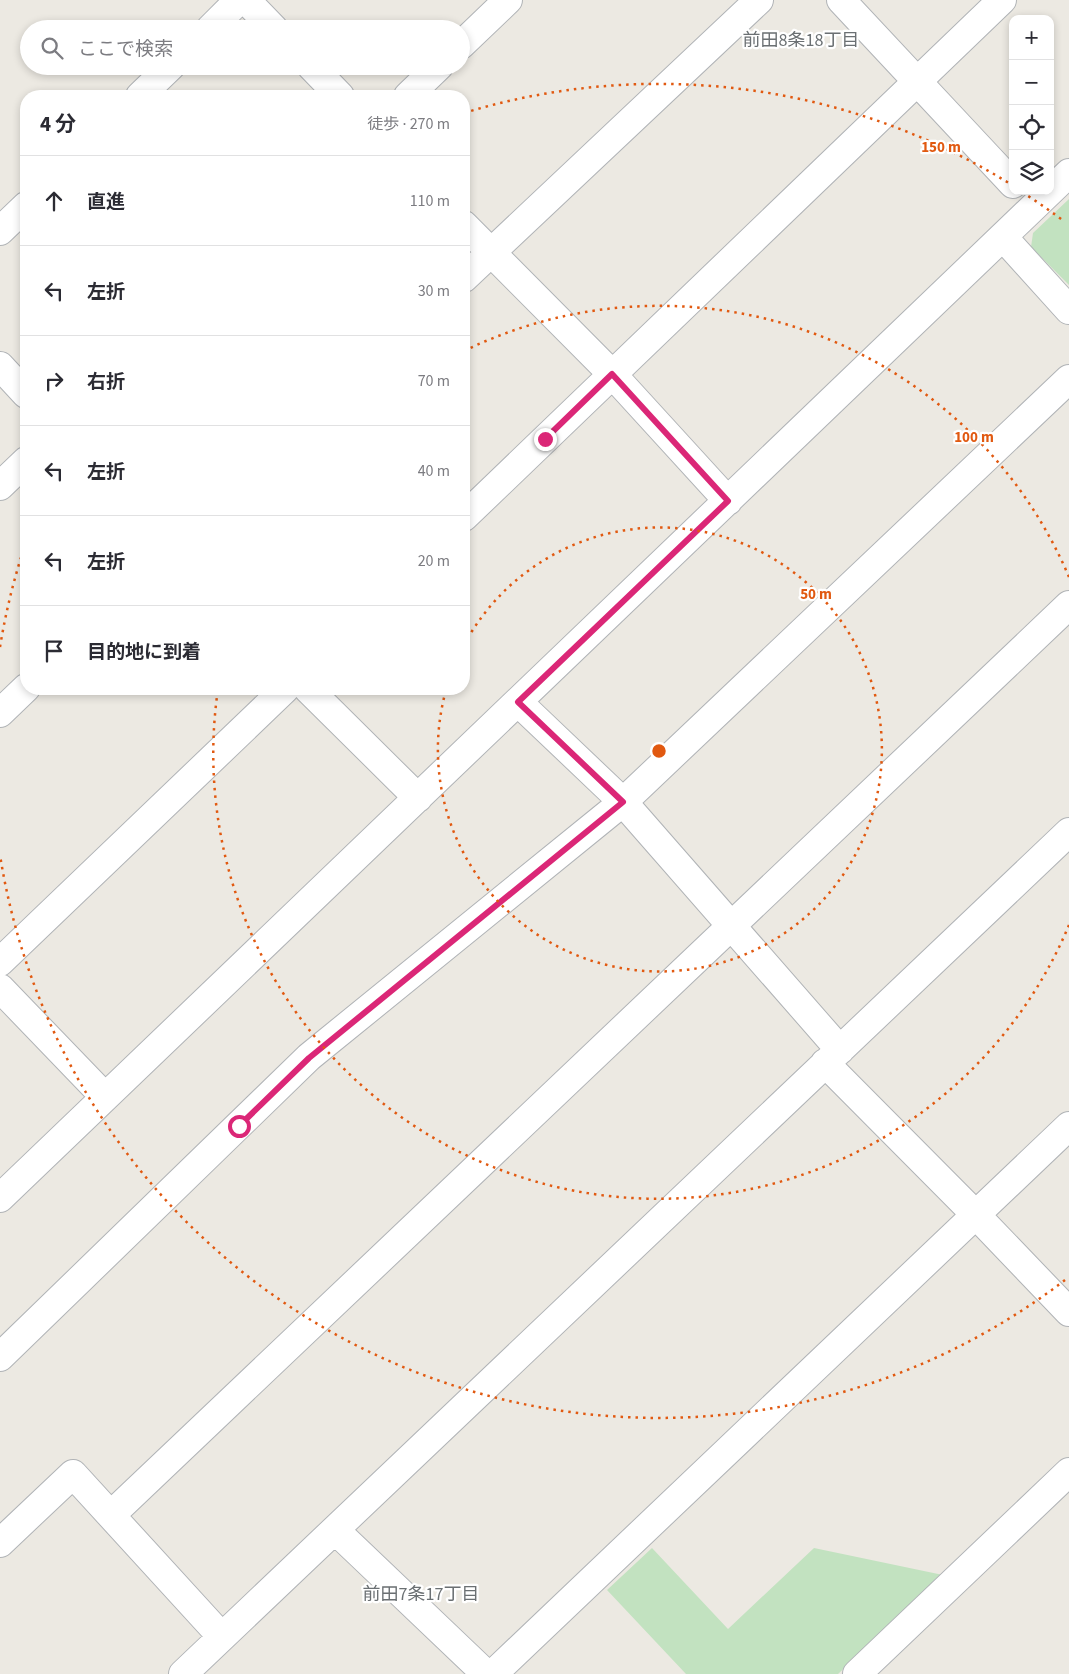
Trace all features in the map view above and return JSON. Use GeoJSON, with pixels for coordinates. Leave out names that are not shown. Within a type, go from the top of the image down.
{"type":"FeatureCollection","features":[{"type":"Feature","properties":{"kind":"street"},"geometry":{"type":"LineString","coordinates":[[219,20],[239,0]]}},
{"type":"Feature","properties":{"kind":"street"},"geometry":{"type":"LineString","coordinates":[[246,0],[265,20]]}},
{"type":"Feature","properties":{"kind":"street"},"geometry":{"type":"LineString","coordinates":[[470,36],[508,0]]}},
{"type":"Feature","properties":{"kind":"street"},"geometry":{"type":"LineString","coordinates":[[470,272],[759,0]]}},
{"type":"Feature","properties":{"kind":"street"},"geometry":{"type":"LineString","coordinates":[[841,0],[1009,180]]}},
{"type":"Feature","properties":{"kind":"street"},"geometry":{"type":"LineString","coordinates":[[470,511],[1002,0]]}},
{"type":"Feature","properties":{"kind":"street"},"geometry":{"type":"LineString","coordinates":[[146,90],[162,75]]}},
{"type":"Feature","properties":{"kind":"street"},"geometry":{"type":"LineString","coordinates":[[320,75],[334,90]]}},
{"type":"Feature","properties":{"kind":"street"},"geometry":{"type":"LineString","coordinates":[[414,90],[430,75]]}},
{"type":"Feature","properties":{"kind":"street"},"geometry":{"type":"LineString","coordinates":[[0,1198],[1004,237],[1027,199],[1069,173]]}},
{"type":"Feature","properties":{"kind":"street"},"geometry":{"type":"LineString","coordinates":[[0,231],[20,212]]}},
{"type":"Feature","properties":{"kind":"street"},"geometry":{"type":"LineString","coordinates":[[470,230],[612,374],[728,501]]}},
{"type":"Feature","properties":{"kind":"street"},"geometry":{"type":"LineString","coordinates":[[1004,237],[1069,310]]}},
{"type":"Feature","properties":{"kind":"street"},"geometry":{"type":"LineString","coordinates":[[0,366],[20,388]]}},
{"type":"Feature","properties":{"kind":"street"},"geometry":{"type":"LineString","coordinates":[[0,1357],[309,1058],[623,802],[1069,379]]}},
{"type":"Feature","properties":{"kind":"street"},"geometry":{"type":"LineString","coordinates":[[0,486],[20,467]]}},
{"type":"Feature","properties":{"kind":"street"},"geometry":{"type":"LineString","coordinates":[[111,1515],[1069,605]]}},
{"type":"Feature","properties":{"kind":"street"},"geometry":{"type":"LineString","coordinates":[[0,713],[20,694]]}},
{"type":"Feature","properties":{"kind":"street"},"geometry":{"type":"LineString","coordinates":[[0,962],[279,695]]}},
{"type":"Feature","properties":{"kind":"street"},"geometry":{"type":"LineString","coordinates":[[314,695],[418,798]]}},
{"type":"Feature","properties":{"kind":"street"},"geometry":{"type":"LineString","coordinates":[[518,702],[623,802],[732,925],[832,1056],[976,1214],[1069,1312]]}},
{"type":"Feature","properties":{"kind":"street"},"geometry":{"type":"LineString","coordinates":[[183,1674],[1069,832]]}},
{"type":"Feature","properties":{"kind":"street"},"geometry":{"type":"LineString","coordinates":[[0,988],[105,1098]]}},
{"type":"Feature","properties":{"kind":"street"},"geometry":{"type":"LineString","coordinates":[[493,1674],[1069,1126]]}},
{"type":"Feature","properties":{"kind":"street"},"geometry":{"type":"LineString","coordinates":[[857,1674],[1069,1472]]}},
{"type":"Feature","properties":{"kind":"street"},"geometry":{"type":"LineString","coordinates":[[0,1543],[73,1474],[222,1637]]}},
{"type":"Feature","properties":{"kind":"street"},"geometry":{"type":"LineString","coordinates":[[335,1530],[486,1674]]}},
{"type":"Feature","properties":{"kind":"green space"},"geometry":{"type":"Polygon","coordinates":[[[1069,199],[1069,285],[1031,247],[1033,233],[1069,199]]]}},
{"type":"Feature","properties":{"kind":"green space"},"geometry":{"type":"Polygon","coordinates":[[[652,1548],[728,1629],[814,1548],[943,1575],[838,1674],[686,1674],[607,1590],[652,1548]]]}},
{"type":"Feature","properties":{"kind":"district","name":"前田8条18丁目"},"geometry":{"type":"Point","coordinates":[801,40]}},
{"type":"Feature","properties":{"kind":"district","name":"前田7条17丁目"},"geometry":{"type":"Point","coordinates":[421,1594]}},
{"type":"Feature","properties":{"kind":"route"},"geometry":{"type":"LineString","coordinates":[[239,1126],[309,1058],[623,802],[518,702],[728,501],[612,374],[545,439]]}}]}
